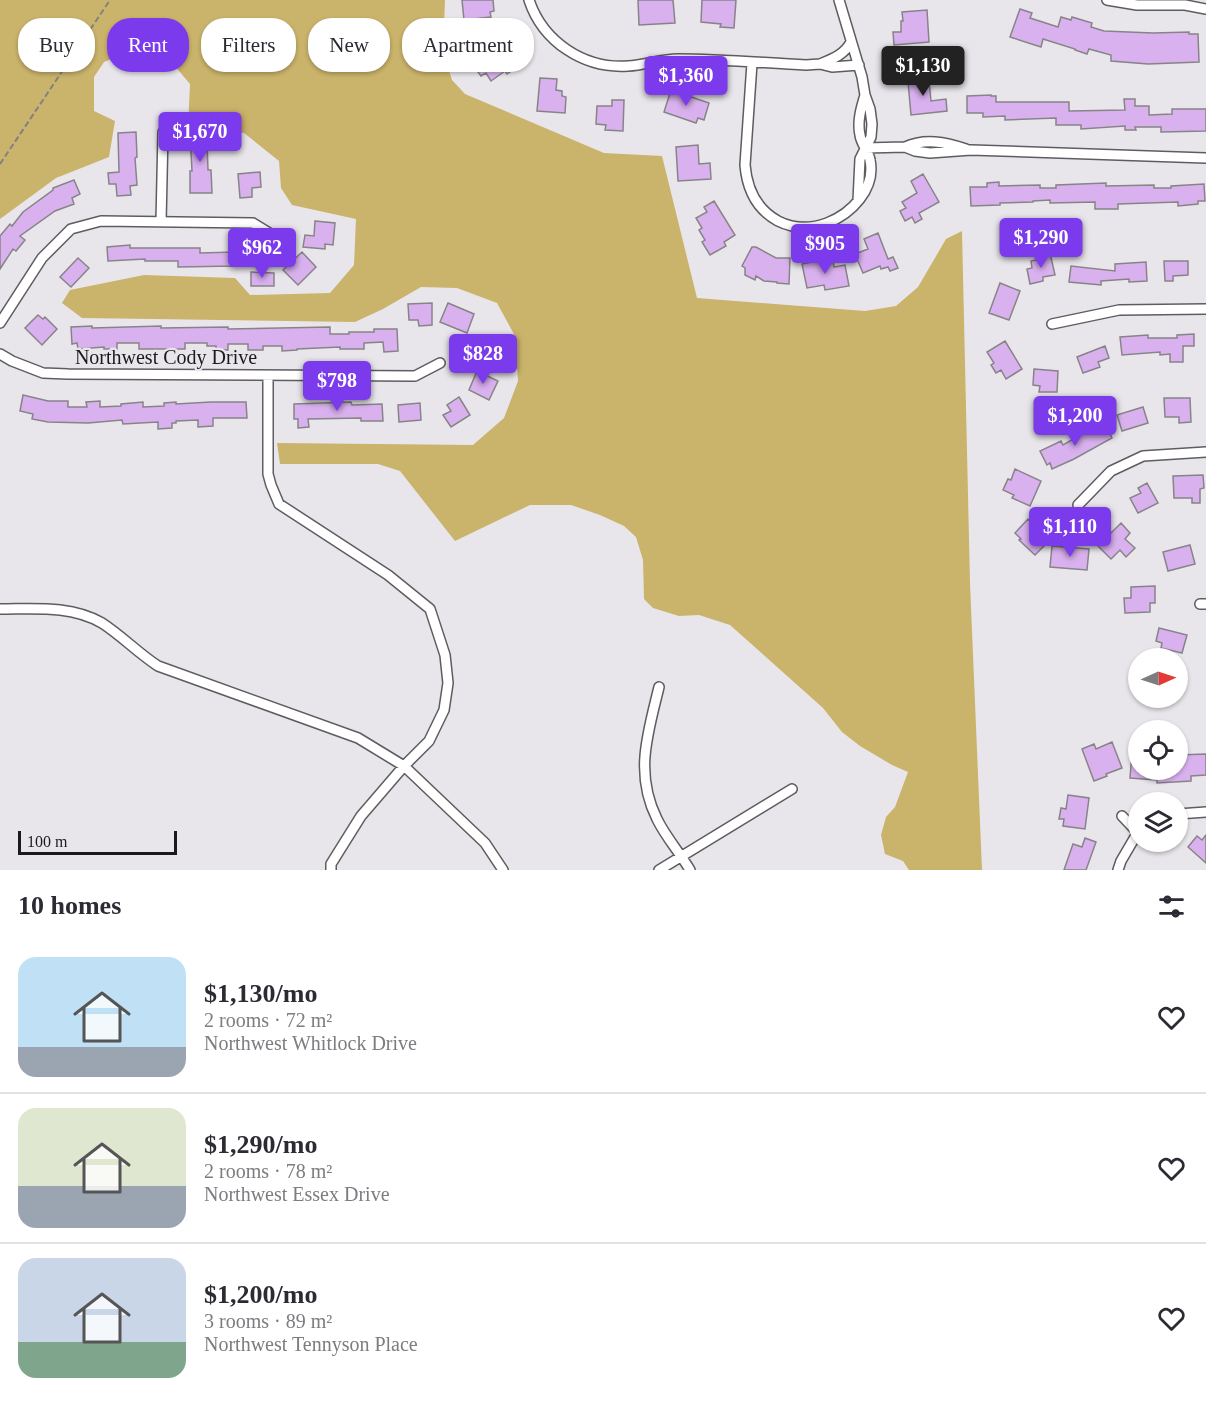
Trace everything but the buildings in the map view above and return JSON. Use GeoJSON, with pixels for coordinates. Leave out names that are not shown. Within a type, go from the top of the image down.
{"type":"FeatureCollection","features":[{"type":"Feature","properties":{"kind":"street"},"geometry":{"type":"LineString","coordinates":[[529,0],[539,21],[559,45],[580,57],[603,65],[629,66],[675,59],[820,64],[832,67],[859,65]]}},
{"type":"Feature","properties":{"kind":"street"},"geometry":{"type":"LineString","coordinates":[[839,0],[870,109],[871,137],[865,148]]}},
{"type":"Feature","properties":{"kind":"street"},"geometry":{"type":"LineString","coordinates":[[1107,0],[1137,5],[1185,5],[1206,9]]}},
{"type":"Feature","properties":{"kind":"street"},"geometry":{"type":"LineString","coordinates":[[820,64],[842,54],[851,42]]}},
{"type":"Feature","properties":{"kind":"street"},"geometry":{"type":"LineString","coordinates":[[752,63],[746,178],[756,202],[773,218],[794,227],[806,228],[836,219],[848,211],[867,189],[871,171],[870,159],[865,148]]}},
{"type":"Feature","properties":{"kind":"street"},"geometry":{"type":"LineString","coordinates":[[161,222],[163,132]]}},
{"type":"Feature","properties":{"kind":"street"},"geometry":{"type":"LineString","coordinates":[[865,148],[905,147],[930,153],[971,150],[1206,158]]}},
{"type":"Feature","properties":{"kind":"street"},"geometry":{"type":"LineString","coordinates":[[0,323],[42,258],[71,229],[101,221],[253,223],[271,234]]}},
{"type":"Feature","properties":{"kind":"street"},"geometry":{"type":"LineString","coordinates":[[1052,324],[1119,310],[1206,309]]}},
{"type":"Feature","properties":{"kind":"street","name":"Northwest Cody Drive"},"geometry":{"type":"LineString","coordinates":[[0,354],[42,373],[80,375],[415,376],[440,363]]}},
{"type":"Feature","properties":{"kind":"street"},"geometry":{"type":"LineString","coordinates":[[268,376],[268,474],[279,504],[388,575],[430,609],[445,655],[448,683],[444,710],[429,741],[361,816],[331,864],[332,870]]}},
{"type":"Feature","properties":{"kind":"street"},"geometry":{"type":"LineString","coordinates":[[1078,505],[1111,471],[1143,456],[1206,452]]}},
{"type":"Feature","properties":{"kind":"street"},"geometry":{"type":"LineString","coordinates":[[0,609],[47,608],[75,612],[100,622],[158,666],[358,738],[404,766],[484,843],[502,870]]}},
{"type":"Feature","properties":{"kind":"street"},"geometry":{"type":"LineString","coordinates":[[659,687],[649,730],[644,766],[646,790],[657,820],[690,870]]}},
{"type":"Feature","properties":{"kind":"street"},"geometry":{"type":"LineString","coordinates":[[659,870],[792,789]]}},
{"type":"Feature","properties":{"kind":"street"},"geometry":{"type":"LineString","coordinates":[[1188,813],[1206,812]]}},
{"type":"Feature","properties":{"kind":"street"},"geometry":{"type":"LineString","coordinates":[[1122,816],[1128,822]]}},
{"type":"Feature","properties":{"kind":"street"},"geometry":{"type":"LineString","coordinates":[[1118,870],[1128,849]]}},
{"type":"Feature","properties":{"kind":"path"},"geometry":{"type":"LineString","coordinates":[[0,164],[110,0]]}},
{"type":"Feature","properties":{"kind":"shaded area"},"geometry":{"type":"Polygon","coordinates":[[[0,0],[445,0],[444,18],[402,18],[402,72],[449,72],[452,80],[465,94],[604,153],[662,156],[697,298],[865,311],[896,306],[918,287],[946,239],[962,231],[970,583],[982,870],[909,870],[903,861],[885,854],[881,835],[886,817],[895,807],[908,772],[860,746],[842,732],[823,708],[730,625],[699,615],[679,616],[653,608],[644,599],[643,560],[636,537],[624,526],[571,505],[530,505],[455,541],[400,471],[378,464],[280,464],[277,443],[473,445],[504,418],[518,381],[515,336],[497,303],[457,288],[421,287],[355,322],[82,318],[62,303],[70,290],[144,275],[235,278],[250,295],[330,293],[354,265],[356,219],[292,205],[281,188],[279,161],[244,133],[188,128],[190,84],[180,72],[189,72],[189,18],[107,18],[107,61],[94,77],[94,111],[115,121],[109,157],[56,178],[0,219],[0,0]]]}}]}
